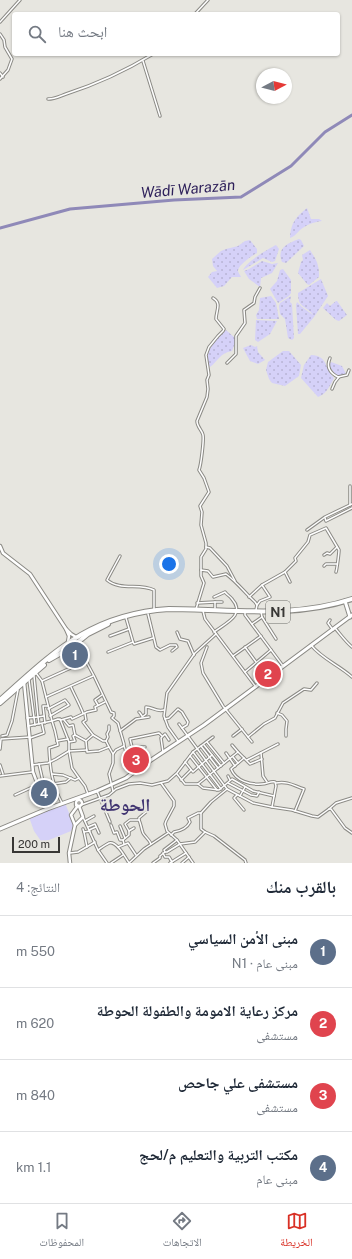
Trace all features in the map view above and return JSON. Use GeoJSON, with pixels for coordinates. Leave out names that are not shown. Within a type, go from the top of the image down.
{"type":"FeatureCollection","features":[{"type":"Feature","properties":{"kind":"highway","name":"N1"},"geometry":{"type":"LineString","coordinates":[[80,641],[88,634],[105,625],[126,618],[148,614],[203,611],[261,612],[302,610],[345,602],[352,599]]}},
{"type":"Feature","properties":{"kind":"highway","name":"N1"},"geometry":{"type":"LineString","coordinates":[[0,700],[68,642],[97,626],[133,614],[154,610],[196,609],[203,611]]}},
{"type":"Feature","properties":{"kind":"highway"},"geometry":{"type":"LineString","coordinates":[[0,703],[50,659],[80,641],[81,638],[77,637]]}},
{"type":"Feature","properties":{"kind":"highway"},"geometry":{"type":"LineString","coordinates":[[68,642],[68,646],[72,647]]}},
{"type":"Feature","properties":{"kind":"main road"},"geometry":{"type":"LineString","coordinates":[[0,829],[62,803],[97,791],[132,774],[178,741],[204,725],[351,616],[345,602]]}},
{"type":"Feature","properties":{"kind":"street"},"geometry":{"type":"LineString","coordinates":[[0,22],[20,0]]}},
{"type":"Feature","properties":{"kind":"street"},"geometry":{"type":"LineString","coordinates":[[197,12],[208,0]]}},
{"type":"Feature","properties":{"kind":"street"},"geometry":{"type":"LineString","coordinates":[[0,34],[12,59],[10,66],[0,79]]}},
{"type":"Feature","properties":{"kind":"street"},"geometry":{"type":"LineString","coordinates":[[48,99],[98,82],[129,68],[150,56]]}},
{"type":"Feature","properties":{"kind":"street"},"geometry":{"type":"LineString","coordinates":[[143,60],[160,116]]}},
{"type":"Feature","properties":{"kind":"street"},"geometry":{"type":"LineString","coordinates":[[0,73],[3,77]]}},
{"type":"Feature","properties":{"kind":"street"},"geometry":{"type":"LineString","coordinates":[[227,363],[236,354],[236,336],[245,323],[244,310],[254,303],[255,297],[260,288]]}},
{"type":"Feature","properties":{"kind":"street"},"geometry":{"type":"LineString","coordinates":[[196,609],[204,583],[201,576],[201,557],[206,547],[205,536],[201,525],[202,512],[200,506],[209,492],[204,478],[199,470],[203,437],[197,425],[197,421],[208,397],[207,380],[209,375],[206,355],[209,347],[224,329],[216,319],[219,306],[213,298]]}},
{"type":"Feature","properties":{"kind":"street"},"geometry":{"type":"LineString","coordinates":[[330,358],[328,366],[329,370],[339,377]]}},
{"type":"Feature","properties":{"kind":"street"},"geometry":{"type":"LineString","coordinates":[[332,389],[339,377],[346,375],[349,370]]}},
{"type":"Feature","properties":{"kind":"street"},"geometry":{"type":"LineString","coordinates":[[307,530],[325,517],[351,505],[350,486]]}},
{"type":"Feature","properties":{"kind":"street"},"geometry":{"type":"LineString","coordinates":[[325,517],[326,521],[352,508]]}},
{"type":"Feature","properties":{"kind":"street"},"geometry":{"type":"LineString","coordinates":[[249,597],[262,585],[285,572],[296,561],[295,558],[308,542],[310,535],[326,528],[339,554],[336,564],[336,572]]}},
{"type":"Feature","properties":{"kind":"street"},"geometry":{"type":"LineString","coordinates":[[0,546],[1,552],[30,574],[66,629],[69,636],[68,642]]}},
{"type":"Feature","properties":{"kind":"street"},"geometry":{"type":"LineString","coordinates":[[206,547],[210,548],[227,566],[235,581]]}},
{"type":"Feature","properties":{"kind":"street"},"geometry":{"type":"LineString","coordinates":[[324,554],[330,554],[337,548]]}},
{"type":"Feature","properties":{"kind":"street"},"geometry":{"type":"LineString","coordinates":[[120,556],[107,580],[110,583],[123,587],[136,586],[154,590],[154,610]]}},
{"type":"Feature","properties":{"kind":"street"},"geometry":{"type":"LineString","coordinates":[[324,566],[326,564],[336,564]]}},
{"type":"Feature","properties":{"kind":"street"},"geometry":{"type":"LineString","coordinates":[[201,570],[208,571],[213,577],[226,574],[235,581],[257,605]]}},
{"type":"Feature","properties":{"kind":"street"},"geometry":{"type":"LineString","coordinates":[[285,572],[290,582]]}},
{"type":"Feature","properties":{"kind":"street"},"geometry":{"type":"LineString","coordinates":[[256,612],[257,605],[260,601],[270,597],[262,585]]}},
{"type":"Feature","properties":{"kind":"street"},"geometry":{"type":"LineString","coordinates":[[214,597],[225,592],[232,598],[237,611],[235,616],[214,632]]}},
{"type":"Feature","properties":{"kind":"street"},"geometry":{"type":"LineString","coordinates":[[215,602],[215,611]]}},
{"type":"Feature","properties":{"kind":"street"},"geometry":{"type":"LineString","coordinates":[[197,603],[222,602]]}},
{"type":"Feature","properties":{"kind":"street"},"geometry":{"type":"LineString","coordinates":[[203,611],[205,619],[214,632],[256,687]]}},
{"type":"Feature","properties":{"kind":"street"},"geometry":{"type":"LineString","coordinates":[[245,612],[245,615],[283,666]]}},
{"type":"Feature","properties":{"kind":"street"},"geometry":{"type":"LineString","coordinates":[[261,612],[262,618],[276,639]]}},
{"type":"Feature","properties":{"kind":"street"},"geometry":{"type":"LineString","coordinates":[[148,614],[156,647],[160,650],[170,645],[176,645],[177,647],[172,651]]}},
{"type":"Feature","properties":{"kind":"street"},"geometry":{"type":"LineString","coordinates":[[126,618],[133,642]]}},
{"type":"Feature","properties":{"kind":"street"},"geometry":{"type":"LineString","coordinates":[[252,624],[262,618]]}},
{"type":"Feature","properties":{"kind":"street"},"geometry":{"type":"LineString","coordinates":[[325,623],[328,623],[341,634],[342,638],[352,647]]}},
{"type":"Feature","properties":{"kind":"street"},"geometry":{"type":"LineString","coordinates":[[66,629],[77,637]]}},
{"type":"Feature","properties":{"kind":"street"},"geometry":{"type":"LineString","coordinates":[[110,636],[129,629]]}},
{"type":"Feature","properties":{"kind":"street"},"geometry":{"type":"LineString","coordinates":[[177,632],[180,639],[188,641],[194,655]]}},
{"type":"Feature","properties":{"kind":"street"},"geometry":{"type":"LineString","coordinates":[[178,741],[168,728],[165,719],[164,710],[167,693],[194,655],[216,634]]}},
{"type":"Feature","properties":{"kind":"street"},"geometry":{"type":"LineString","coordinates":[[233,656],[261,636]]}},
{"type":"Feature","properties":{"kind":"street"},"geometry":{"type":"LineString","coordinates":[[108,652],[133,642],[134,644],[153,638]]}},
{"type":"Feature","properties":{"kind":"street"},"geometry":{"type":"LineString","coordinates":[[80,641],[79,648],[83,653],[105,702],[111,712],[114,713],[112,718],[118,723],[132,774]]}},
{"type":"Feature","properties":{"kind":"street"},"geometry":{"type":"LineString","coordinates":[[311,645],[323,657],[342,668],[352,676]]}},
{"type":"Feature","properties":{"kind":"street"},"geometry":{"type":"LineString","coordinates":[[72,647],[83,653]]}},
{"type":"Feature","properties":{"kind":"street"},"geometry":{"type":"LineString","coordinates":[[207,647],[201,664],[207,680],[225,708],[252,742]]}},
{"type":"Feature","properties":{"kind":"street"},"geometry":{"type":"LineString","coordinates":[[245,647],[256,662]]}},
{"type":"Feature","properties":{"kind":"street"},"geometry":{"type":"LineString","coordinates":[[245,672],[271,650]]}},
{"type":"Feature","properties":{"kind":"street"},"geometry":{"type":"LineString","coordinates":[[42,681],[86,661]]}},
{"type":"Feature","properties":{"kind":"street"},"geometry":{"type":"LineString","coordinates":[[35,673],[42,681],[58,745]]}},
{"type":"Feature","properties":{"kind":"street"},"geometry":{"type":"LineString","coordinates":[[0,749],[1,739],[35,737],[44,733],[38,717],[35,673]]}},
{"type":"Feature","properties":{"kind":"street"},"geometry":{"type":"LineString","coordinates":[[46,697],[94,676]]}},
{"type":"Feature","properties":{"kind":"street"},"geometry":{"type":"LineString","coordinates":[[29,678],[35,725]]}},
{"type":"Feature","properties":{"kind":"street"},"geometry":{"type":"LineString","coordinates":[[24,682],[33,772],[47,809]]}},
{"type":"Feature","properties":{"kind":"street"},"geometry":{"type":"LineString","coordinates":[[248,737],[264,724],[275,718],[283,703],[304,689],[311,690],[317,683]]}},
{"type":"Feature","properties":{"kind":"street"},"geometry":{"type":"LineString","coordinates":[[71,687],[84,714],[86,720],[83,722],[93,735],[103,741],[106,741]]}},
{"type":"Feature","properties":{"kind":"street"},"geometry":{"type":"LineString","coordinates":[[2,736],[7,735],[10,729],[18,688]]}},
{"type":"Feature","properties":{"kind":"street"},"geometry":{"type":"LineString","coordinates":[[98,705],[95,700],[102,695]]}},
{"type":"Feature","properties":{"kind":"street"},"geometry":{"type":"LineString","coordinates":[[48,709],[65,700],[69,705],[50,716]]}},
{"type":"Feature","properties":{"kind":"street"},"geometry":{"type":"LineString","coordinates":[[64,720],[71,717],[72,719],[79,717],[96,710],[95,707],[105,702]]}},
{"type":"Feature","properties":{"kind":"street"},"geometry":{"type":"LineString","coordinates":[[46,723],[43,706],[48,706]]}},
{"type":"Feature","properties":{"kind":"street"},"geometry":{"type":"LineString","coordinates":[[120,731],[146,714],[146,707],[159,711],[164,710]]}},
{"type":"Feature","properties":{"kind":"street"},"geometry":{"type":"LineString","coordinates":[[165,719],[169,718],[178,709],[182,712],[188,722],[188,725],[182,728]]}},
{"type":"Feature","properties":{"kind":"street"},"geometry":{"type":"LineString","coordinates":[[139,712],[142,717]]}},
{"type":"Feature","properties":{"kind":"street"},"geometry":{"type":"LineString","coordinates":[[277,713],[282,715],[287,721],[286,736]]}},
{"type":"Feature","properties":{"kind":"street"},"geometry":{"type":"LineString","coordinates":[[27,718],[44,716]]}},
{"type":"Feature","properties":{"kind":"street"},"geometry":{"type":"LineString","coordinates":[[142,717],[149,717]]}},
{"type":"Feature","properties":{"kind":"street"},"geometry":{"type":"LineString","coordinates":[[28,726],[60,719],[64,720],[69,726],[72,725],[75,735],[73,736],[75,741],[69,742]]}},
{"type":"Feature","properties":{"kind":"street"},"geometry":{"type":"LineString","coordinates":[[60,719],[69,742],[72,768],[85,786],[88,794]]}},
{"type":"Feature","properties":{"kind":"street"},"geometry":{"type":"LineString","coordinates":[[179,724],[227,789],[253,803],[272,808],[296,811],[315,817],[321,815],[336,803],[352,798]]}},
{"type":"Feature","properties":{"kind":"street"},"geometry":{"type":"LineString","coordinates":[[109,726],[106,741],[113,754],[112,766],[109,774],[113,791]]}},
{"type":"Feature","properties":{"kind":"street"},"geometry":{"type":"LineString","coordinates":[[233,736],[242,729]]}},
{"type":"Feature","properties":{"kind":"street"},"geometry":{"type":"LineString","coordinates":[[145,747],[132,747],[130,739],[159,734],[162,736],[165,734],[169,740]]}},
{"type":"Feature","properties":{"kind":"street"},"geometry":{"type":"LineString","coordinates":[[75,735],[86,741]]}},
{"type":"Feature","properties":{"kind":"street"},"geometry":{"type":"LineString","coordinates":[[86,741],[93,735]]}},
{"type":"Feature","properties":{"kind":"street"},"geometry":{"type":"LineString","coordinates":[[162,736],[161,742],[163,752]]}},
{"type":"Feature","properties":{"kind":"street"},"geometry":{"type":"LineString","coordinates":[[75,825],[71,815],[79,804],[100,799],[109,795],[120,787],[135,783],[152,785],[172,779],[193,752],[213,737]]}},
{"type":"Feature","properties":{"kind":"street"},"geometry":{"type":"LineString","coordinates":[[57,741],[68,739]]}},
{"type":"Feature","properties":{"kind":"street"},"geometry":{"type":"LineString","coordinates":[[86,741],[87,750]]}},
{"type":"Feature","properties":{"kind":"street"},"geometry":{"type":"LineString","coordinates":[[207,742],[224,763]]}},
{"type":"Feature","properties":{"kind":"street"},"geometry":{"type":"LineString","coordinates":[[204,744],[221,766]]}},
{"type":"Feature","properties":{"kind":"street"},"geometry":{"type":"LineString","coordinates":[[247,760],[278,744]]}},
{"type":"Feature","properties":{"kind":"street"},"geometry":{"type":"LineString","coordinates":[[62,746],[58,745],[49,748],[53,783],[62,803]]}},
{"type":"Feature","properties":{"kind":"street"},"geometry":{"type":"LineString","coordinates":[[232,745],[250,764],[262,760]]}},
{"type":"Feature","properties":{"kind":"street"},"geometry":{"type":"LineString","coordinates":[[113,754],[116,750],[124,746]]}},
{"type":"Feature","properties":{"kind":"street"},"geometry":{"type":"LineString","coordinates":[[201,746],[218,768]]}},
{"type":"Feature","properties":{"kind":"street"},"geometry":{"type":"LineString","coordinates":[[32,765],[50,762],[69,751],[87,750],[87,752],[94,752],[109,747]]}},
{"type":"Feature","properties":{"kind":"street"},"geometry":{"type":"LineString","coordinates":[[193,752],[221,789]]}},
{"type":"Feature","properties":{"kind":"street"},"geometry":{"type":"LineString","coordinates":[[198,784],[238,752]]}},
{"type":"Feature","properties":{"kind":"street"},"geometry":{"type":"LineString","coordinates":[[226,753],[235,766]]}},
{"type":"Feature","properties":{"kind":"street"},"geometry":{"type":"LineString","coordinates":[[261,753],[263,776],[268,782]]}},
{"type":"Feature","properties":{"kind":"street"},"geometry":{"type":"LineString","coordinates":[[182,780],[191,770],[193,772],[212,755]]}},
{"type":"Feature","properties":{"kind":"street"},"geometry":{"type":"LineString","coordinates":[[190,756],[217,790]]}},
{"type":"Feature","properties":{"kind":"street"},"geometry":{"type":"LineString","coordinates":[[232,756],[238,763]]}},
{"type":"Feature","properties":{"kind":"street"},"geometry":{"type":"LineString","coordinates":[[244,758],[231,769],[235,776],[246,783],[291,783],[304,789],[296,811]]}},
{"type":"Feature","properties":{"kind":"street"},"geometry":{"type":"LineString","coordinates":[[185,762],[191,770]]}},
{"type":"Feature","properties":{"kind":"street"},"geometry":{"type":"LineString","coordinates":[[40,764],[44,786]]}},
{"type":"Feature","properties":{"kind":"street"},"geometry":{"type":"LineString","coordinates":[[0,765],[1,775],[33,772]]}},
{"type":"Feature","properties":{"kind":"street"},"geometry":{"type":"LineString","coordinates":[[51,774],[57,773],[75,780],[79,778]]}},
{"type":"Feature","properties":{"kind":"street"},"geometry":{"type":"LineString","coordinates":[[177,774],[185,784],[198,784],[204,788],[217,790],[225,786],[235,776]]}},
{"type":"Feature","properties":{"kind":"street"},"geometry":{"type":"LineString","coordinates":[[228,776],[231,780],[253,791],[274,796]]}},
{"type":"Feature","properties":{"kind":"street"},"geometry":{"type":"LineString","coordinates":[[15,796],[38,787],[53,783],[66,782],[71,778]]}},
{"type":"Feature","properties":{"kind":"street"},"geometry":{"type":"LineString","coordinates":[[161,783],[174,802],[174,806],[165,824],[168,833],[180,844],[192,862],[189,863]]}},
{"type":"Feature","properties":{"kind":"street"},"geometry":{"type":"LineString","coordinates":[[228,783],[257,796],[259,792]]}},
{"type":"Feature","properties":{"kind":"street"},"geometry":{"type":"LineString","coordinates":[[272,808],[276,783]]}},
{"type":"Feature","properties":{"kind":"street"},"geometry":{"type":"LineString","coordinates":[[240,796],[245,787]]}},
{"type":"Feature","properties":{"kind":"street"},"geometry":{"type":"LineString","coordinates":[[171,835],[174,832],[187,827],[190,822],[188,818],[201,813],[211,802],[227,789]]}},
{"type":"Feature","properties":{"kind":"street"},"geometry":{"type":"LineString","coordinates":[[97,791],[114,833],[123,833]]}},
{"type":"Feature","properties":{"kind":"street"},"geometry":{"type":"LineString","coordinates":[[237,794],[234,798],[244,810]]}},
{"type":"Feature","properties":{"kind":"street"},"geometry":{"type":"LineString","coordinates":[[79,797],[79,804],[83,817],[98,850],[108,863]]}},
{"type":"Feature","properties":{"kind":"street"},"geometry":{"type":"LineString","coordinates":[[74,799],[79,804]]}},
{"type":"Feature","properties":{"kind":"street"},"geometry":{"type":"LineString","coordinates":[[329,809],[332,810],[345,828],[352,833]]}},
{"type":"Feature","properties":{"kind":"street"},"geometry":{"type":"LineString","coordinates":[[139,820],[139,818],[146,812]]}},
{"type":"Feature","properties":{"kind":"street"},"geometry":{"type":"LineString","coordinates":[[201,813],[201,829],[214,836],[245,860],[246,863]]}},
{"type":"Feature","properties":{"kind":"street"},"geometry":{"type":"LineString","coordinates":[[85,821],[94,816]]}},
{"type":"Feature","properties":{"kind":"street"},"geometry":{"type":"LineString","coordinates":[[70,863],[69,853],[75,825],[83,817]]}},
{"type":"Feature","properties":{"kind":"street"},"geometry":{"type":"LineString","coordinates":[[121,829],[126,826],[125,824],[130,820],[139,820]]}},
{"type":"Feature","properties":{"kind":"street"},"geometry":{"type":"LineString","coordinates":[[139,820],[144,834],[149,839],[151,844]]}},
{"type":"Feature","properties":{"kind":"street"},"geometry":{"type":"LineString","coordinates":[[88,827],[94,823],[99,833]]}},
{"type":"Feature","properties":{"kind":"street"},"geometry":{"type":"LineString","coordinates":[[120,826],[125,838]]}},
{"type":"Feature","properties":{"kind":"street"},"geometry":{"type":"LineString","coordinates":[[126,826],[129,832]]}},
{"type":"Feature","properties":{"kind":"street"},"geometry":{"type":"LineString","coordinates":[[87,847],[84,831],[90,831],[96,827]]}},
{"type":"Feature","properties":{"kind":"street"},"geometry":{"type":"LineString","coordinates":[[123,840],[129,836],[129,832],[134,828]]}},
{"type":"Feature","properties":{"kind":"street"},"geometry":{"type":"LineString","coordinates":[[164,853],[180,844],[195,842],[205,832]]}},
{"type":"Feature","properties":{"kind":"street"},"geometry":{"type":"LineString","coordinates":[[124,863],[128,862],[168,833]]}},
{"type":"Feature","properties":{"kind":"street"},"geometry":{"type":"LineString","coordinates":[[118,834],[120,840],[123,840],[124,844]]}},
{"type":"Feature","properties":{"kind":"street"},"geometry":{"type":"LineString","coordinates":[[153,863],[160,858],[160,856],[164,853],[164,850],[177,840]]}},
{"type":"Feature","properties":{"kind":"street"},"geometry":{"type":"LineString","coordinates":[[69,853],[74,853],[95,842]]}},
{"type":"Feature","properties":{"kind":"street"},"geometry":{"type":"LineString","coordinates":[[98,850],[110,843],[115,844],[128,862]]}},
{"type":"Feature","properties":{"kind":"street"},"geometry":{"type":"LineString","coordinates":[[118,847],[128,843],[136,855]]}},
{"type":"Feature","properties":{"kind":"street"},"geometry":{"type":"LineString","coordinates":[[164,853],[165,857],[169,857],[171,863],[186,853]]}},
{"type":"Feature","properties":{"kind":"street"},"geometry":{"type":"LineString","coordinates":[[111,863],[123,855]]}},
{"type":"Feature","properties":{"kind":"street"},"geometry":{"type":"LineString","coordinates":[[182,863],[189,857]]}},
{"type":"Feature","properties":{"kind":"shaded area"},"geometry":{"type":"Polygon","coordinates":[[[307,208],[311,219],[319,219],[322,221],[307,225],[290,238],[291,228],[294,221],[307,208]]]}},
{"type":"Feature","properties":{"kind":"shaded area"},"geometry":{"type":"Polygon","coordinates":[[[299,239],[304,246],[286,263],[282,262],[281,253],[284,247],[287,244],[299,239]]]}},
{"type":"Feature","properties":{"kind":"shaded area"},"geometry":{"type":"Polygon","coordinates":[[[250,240],[257,249],[257,253],[240,266],[238,271],[241,277],[232,277],[224,286],[217,288],[208,277],[212,272],[217,271],[213,266],[212,259],[221,251],[238,246],[245,241],[250,240]]]}},
{"type":"Feature","properties":{"kind":"shaded area"},"geometry":{"type":"Polygon","coordinates":[[[276,245],[279,249],[275,261],[272,262],[263,258],[243,270],[253,260],[276,245]]]}},
{"type":"Feature","properties":{"kind":"shaded area"},"geometry":{"type":"Polygon","coordinates":[[[310,250],[315,258],[319,270],[319,277],[309,285],[298,273],[303,260],[302,255],[310,250]]]}},
{"type":"Feature","properties":{"kind":"shaded area"},"geometry":{"type":"Polygon","coordinates":[[[262,261],[272,264],[278,263],[272,273],[261,278],[260,287],[249,279],[244,271],[262,261]]]}},
{"type":"Feature","properties":{"kind":"shaded area"},"geometry":{"type":"Polygon","coordinates":[[[283,269],[291,280],[291,293],[278,303],[270,289],[277,281],[280,270],[283,269]]]}},
{"type":"Feature","properties":{"kind":"shaded area"},"geometry":{"type":"Polygon","coordinates":[[[321,279],[328,296],[314,317],[300,334],[298,334],[297,302],[313,315],[299,302],[298,293],[321,279]]]}},
{"type":"Feature","properties":{"kind":"shaded area"},"geometry":{"type":"Polygon","coordinates":[[[271,296],[276,303],[279,319],[257,319],[256,315],[259,310],[260,298],[271,296]]]}},
{"type":"Feature","properties":{"kind":"shaded area"},"geometry":{"type":"Polygon","coordinates":[[[291,296],[290,302],[292,304],[294,338],[292,340],[288,338],[285,319],[280,314],[279,306],[280,303],[291,296]]]}},
{"type":"Feature","properties":{"kind":"shaded area"},"geometry":{"type":"Polygon","coordinates":[[[336,301],[347,315],[339,321],[323,308],[327,303],[330,306],[336,301]]]}},
{"type":"Feature","properties":{"kind":"shaded area"},"geometry":{"type":"Polygon","coordinates":[[[256,320],[277,321],[270,334],[258,342],[255,340],[256,320]]]}},
{"type":"Feature","properties":{"kind":"shaded area"},"geometry":{"type":"Polygon","coordinates":[[[226,330],[235,338],[232,351],[222,355],[210,367],[208,357],[211,347],[226,330]]]}},
{"type":"Feature","properties":{"kind":"shaded area"},"geometry":{"type":"Polygon","coordinates":[[[251,345],[255,347],[257,346],[258,352],[265,360],[258,364],[250,361],[243,348],[251,345]]]}},
{"type":"Feature","properties":{"kind":"shaded area"},"geometry":{"type":"Polygon","coordinates":[[[283,351],[289,351],[301,365],[299,376],[285,386],[272,383],[266,370],[268,362],[283,351]]]}},
{"type":"Feature","properties":{"kind":"shaded area"},"geometry":{"type":"Polygon","coordinates":[[[311,355],[320,357],[323,360],[334,378],[326,392],[318,397],[301,378],[304,365],[311,355]]]}},
{"type":"Feature","properties":{"kind":"shaded area"},"geometry":{"type":"Polygon","coordinates":[[[331,362],[342,366],[346,374],[340,376],[335,374],[329,366],[331,362]]]}},
{"type":"Feature","properties":{"kind":"shaded area"},"geometry":{"type":"Polygon","coordinates":[[[65,803],[74,825],[71,831],[49,840],[41,841],[34,831],[29,817],[65,803]]]}},
{"type":"Feature","properties":{"kind":"waterway","name":"Wādī Warazān"},"geometry":{"type":"LineString","coordinates":[[0,228],[70,209],[174,200],[241,197],[291,166],[325,132],[352,115]]}},
{"type":"Feature","properties":{"kind":"place","name":"مبنى الأمن السياسي"},"geometry":{"type":"Point","coordinates":[75,655]}},
{"type":"Feature","properties":{"kind":"place","name":"مركز رعاية الامومة والطفولة الحوطة"},"geometry":{"type":"Point","coordinates":[268,674]}},
{"type":"Feature","properties":{"kind":"place","name":"مستشفى علي جاحص"},"geometry":{"type":"Point","coordinates":[136,760]}},
{"type":"Feature","properties":{"kind":"place","name":"مكتب التربية والتعليم م/لحج"},"geometry":{"type":"Point","coordinates":[44,793]}},
{"type":"Feature","properties":{"kind":"district","name":"الحوطة"},"geometry":{"type":"Point","coordinates":[125,805]}}]}
